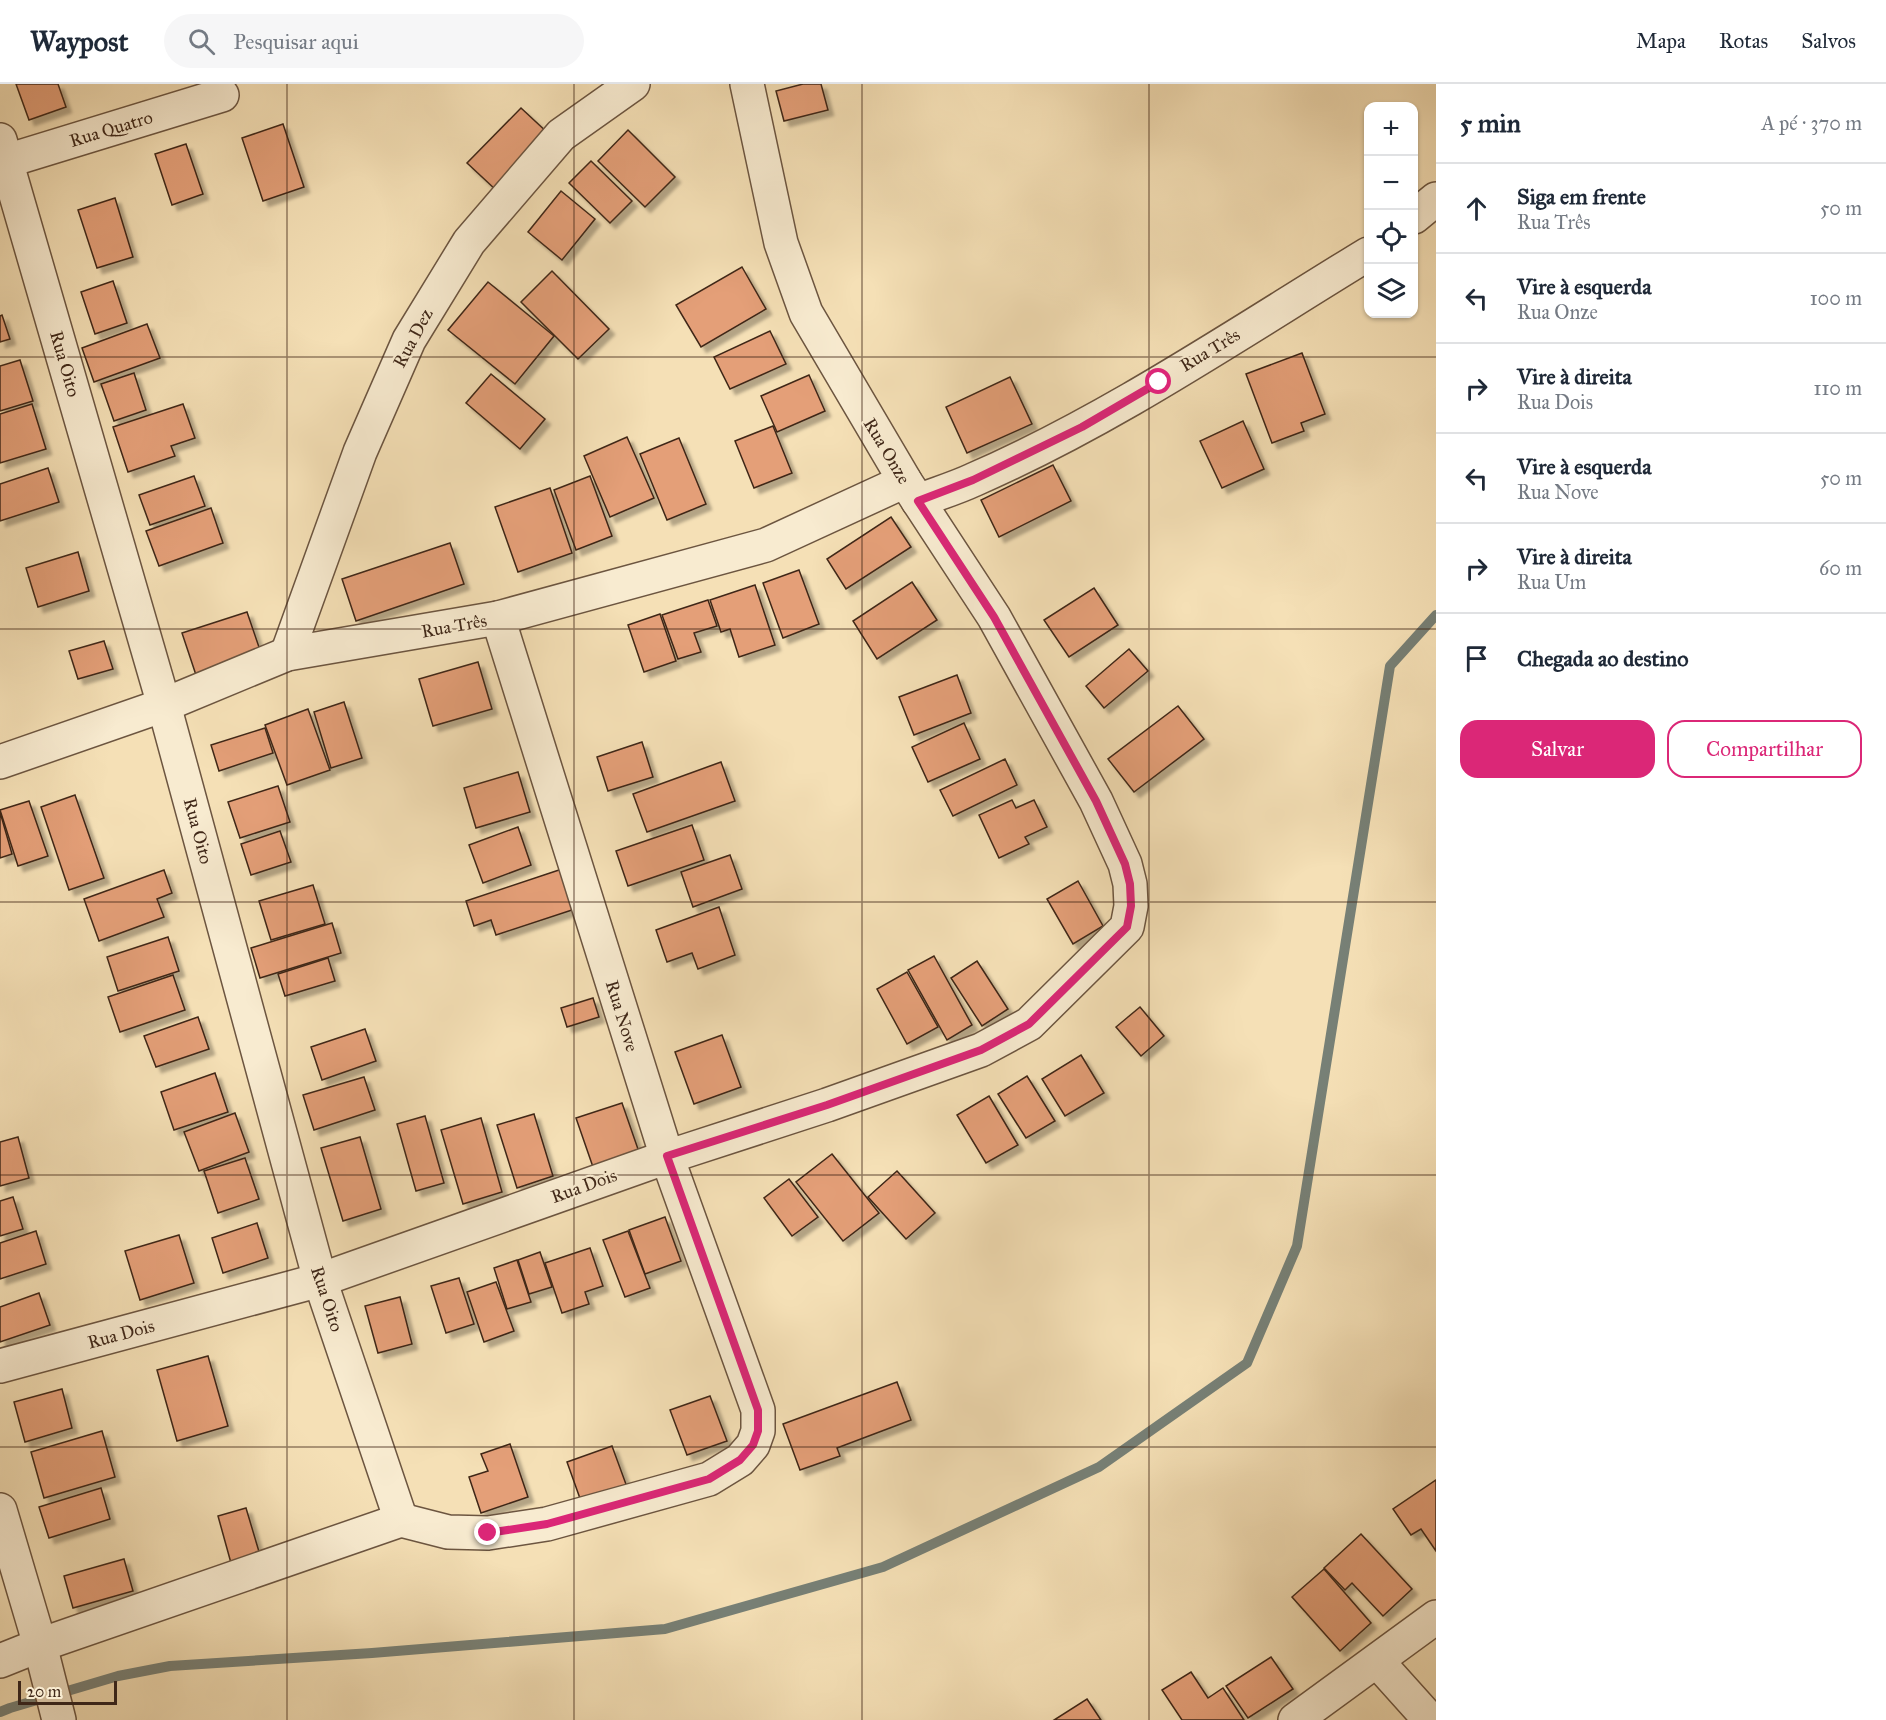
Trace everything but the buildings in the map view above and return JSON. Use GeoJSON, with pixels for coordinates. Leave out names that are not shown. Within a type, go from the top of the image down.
{"type":"FeatureCollection","features":[{"type":"Feature","properties":{"kind":"street","name":"Rua Dez"},"geometry":{"type":"LineString","coordinates":[[287,654],[360,452],[410,340],[469,242],[561,135],[633,84]]}},
{"type":"Feature","properties":{"kind":"street","name":"Rua Onze"},"geometry":{"type":"LineString","coordinates":[[747,84],[781,243],[806,313],[912,491],[994,617],[1096,801],[1125,864],[1130,884],[1131,906],[1127,927]]}},
{"type":"Feature","properties":{"kind":"street","name":"Rua Quatro"},"geometry":{"type":"LineString","coordinates":[[2,155],[222,95]]}},
{"type":"Feature","properties":{"kind":"street","name":"Rua Oito"},"geometry":{"type":"LineString","coordinates":[[2,155],[164,705],[320,1280],[402,1520]]}},
{"type":"Feature","properties":{"kind":"street"},"geometry":{"type":"LineString","coordinates":[[1418,213],[1436,199]]}},
{"type":"Feature","properties":{"kind":"street","name":"Rua Três"},"geometry":{"type":"LineString","coordinates":[[0,762],[164,705],[287,654],[498,618],[766,545],[912,491],[973,480],[1082,427],[1364,256]]}},
{"type":"Feature","properties":{"kind":"street","name":"Rua Nove"},"geometry":{"type":"LineString","coordinates":[[402,1520],[448,1532],[488,1533],[547,1524],[709,1479],[740,1460],[753,1445],[758,1431],[758,1410],[667,1156],[498,618]]}},
{"type":"Feature","properties":{"kind":"street","name":"Rua Dois"},"geometry":{"type":"LineString","coordinates":[[0,1366],[320,1280],[667,1156],[827,1105],[981,1050],[1029,1024],[1127,927]]}},
{"type":"Feature","properties":{"kind":"street"},"geometry":{"type":"LineString","coordinates":[[0,1510],[40,1645],[59,1720]]}},
{"type":"Feature","properties":{"kind":"street"},"geometry":{"type":"LineString","coordinates":[[0,1661],[40,1645],[402,1520]]}},
{"type":"Feature","properties":{"kind":"street"},"geometry":{"type":"LineString","coordinates":[[1295,1720],[1436,1617]]}},
{"type":"Feature","properties":{"kind":"street"},"geometry":{"type":"LineString","coordinates":[[1377,1660],[1430,1720]]}},
{"type":"Feature","properties":{"kind":"waterway"},"geometry":{"type":"LineString","coordinates":[[0,1712],[118,1676],[170,1666],[372,1653],[665,1629],[883,1567],[1099,1467],[1247,1363],[1297,1246],[1390,666],[1436,615]]}},
{"type":"Feature","properties":{"kind":"route"},"geometry":{"type":"LineString","coordinates":[[488,1533],[547,1524],[709,1479],[740,1460],[753,1445],[758,1431],[758,1410],[667,1156],[827,1105],[981,1050],[1029,1024],[1127,927],[1131,906],[1130,884],[1125,864],[1096,801],[994,617],[918,501],[973,480],[1082,427],[1159,382]]}}]}
